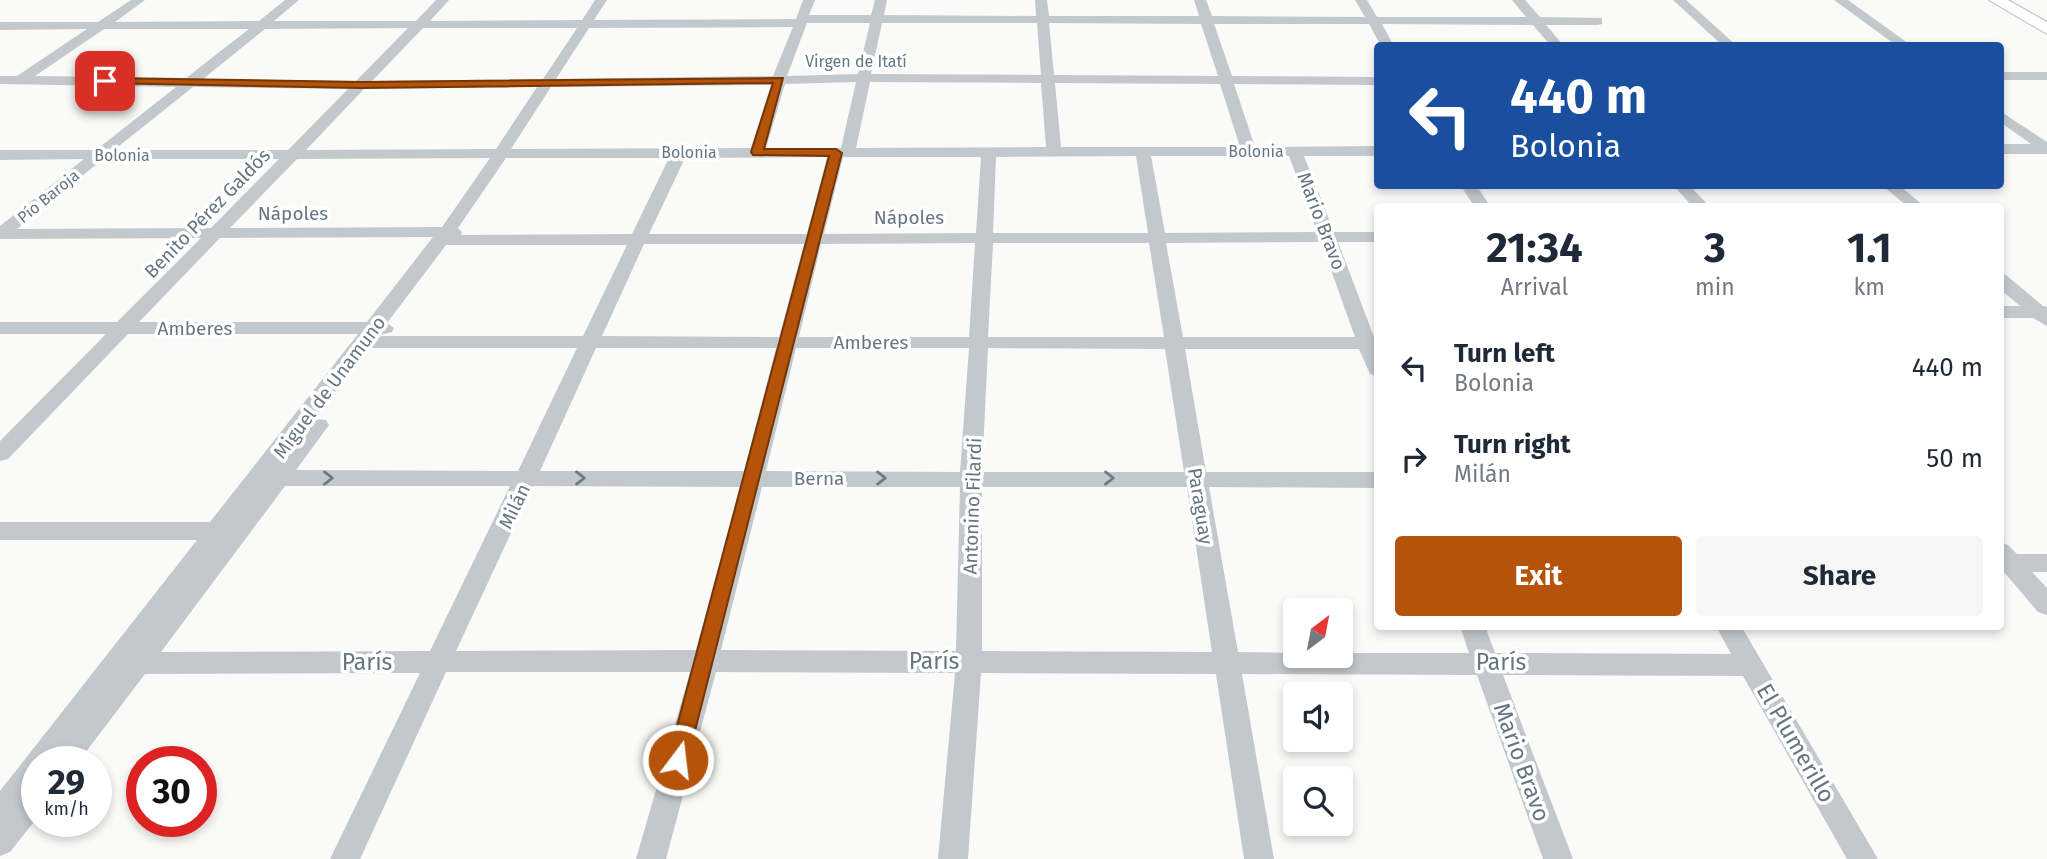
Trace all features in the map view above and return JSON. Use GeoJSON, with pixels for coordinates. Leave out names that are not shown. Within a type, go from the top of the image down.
{"type":"FeatureCollection","features":[{"type":"Feature","properties":{"kind":"main road"},"geometry":{"type":"LineString","coordinates":[[1997,0],[2047,29]]}},
{"type":"Feature","properties":{"kind":"street"},"geometry":{"type":"LineString","coordinates":[[0,94],[139,0]]}},
{"type":"Feature","properties":{"kind":"street","name":"Pío Baroja"},"geometry":{"type":"LineString","coordinates":[[0,234],[293,0]]}},
{"type":"Feature","properties":{"kind":"street","name":"Benito Pérez Galdós"},"geometry":{"type":"LineString","coordinates":[[0,454],[443,0]]}},
{"type":"Feature","properties":{"kind":"street","name":"Miguel de Unamuno"},"geometry":{"type":"LineString","coordinates":[[73,746],[129,663],[450,236],[479,187],[505,154],[588,25],[600,0]]}},
{"type":"Feature","properties":{"kind":"street","name":"Miguel de Unamuno"},"geometry":{"type":"LineString","coordinates":[[588,25],[611,0]]}},
{"type":"Feature","properties":{"kind":"street"},"geometry":{"type":"LineString","coordinates":[[757,152],[779,80],[809,0]]}},
{"type":"Feature","properties":{"kind":"street"},"geometry":{"type":"LineString","coordinates":[[651,859],[706,661],[813,238],[864,78],[881,0]]}},
{"type":"Feature","properties":{"kind":"street"},"geometry":{"type":"LineString","coordinates":[[1041,0],[1054,152]]}},
{"type":"Feature","properties":{"kind":"street"},"geometry":{"type":"LineString","coordinates":[[1200,0],[1249,151]]}},
{"type":"Feature","properties":{"kind":"street"},"geometry":{"type":"LineString","coordinates":[[1361,0],[1386,42]]}},
{"type":"Feature","properties":{"kind":"street"},"geometry":{"type":"LineString","coordinates":[[1518,0],[1554,42]]}},
{"type":"Feature","properties":{"kind":"street"},"geometry":{"type":"LineString","coordinates":[[1679,0],[1726,42]]}},
{"type":"Feature","properties":{"kind":"street"},"geometry":{"type":"LineString","coordinates":[[1840,0],[1900,42]]}},
{"type":"Feature","properties":{"kind":"street"},"geometry":{"type":"LineString","coordinates":[[0,26],[588,25],[1042,19],[1598,21]]}},
{"type":"Feature","properties":{"kind":"street"},"geometry":{"type":"LineString","coordinates":[[2004,76],[2047,76]]}},
{"type":"Feature","properties":{"kind":"street","name":"Virgen de Itatí"},"geometry":{"type":"LineString","coordinates":[[0,79],[361,85],[864,78],[1374,81]]}},
{"type":"Feature","properties":{"kind":"street"},"geometry":{"type":"LineString","coordinates":[[2004,119],[2047,149]]}},
{"type":"Feature","properties":{"kind":"street"},"geometry":{"type":"LineString","coordinates":[[2004,149],[2047,149]]}},
{"type":"Feature","properties":{"kind":"street","name":"Mario Bravo"},"geometry":{"type":"LineString","coordinates":[[1295,151],[1372,343]]}},
{"type":"Feature","properties":{"kind":"street","name":"Bolonia"},"geometry":{"type":"LineString","coordinates":[[0,155],[1374,151]]}},
{"type":"Feature","properties":{"kind":"street","name":"Milán"},"geometry":{"type":"LineString","coordinates":[[345,859],[679,152]]}},
{"type":"Feature","properties":{"kind":"street","name":"Antonino Filardi"},"geometry":{"type":"LineString","coordinates":[[953,859],[969,662],[971,478],[981,342],[989,153]]}},
{"type":"Feature","properties":{"kind":"street","name":"Paraguay"},"geometry":{"type":"LineString","coordinates":[[1143,153],[1259,859]]}},
{"type":"Feature","properties":{"kind":"street"},"geometry":{"type":"LineString","coordinates":[[1685,189],[1698,203]]}},
{"type":"Feature","properties":{"kind":"street"},"geometry":{"type":"LineString","coordinates":[[1895,189],[1912,203]]}},
{"type":"Feature","properties":{"kind":"street","name":"Nápoles"},"geometry":{"type":"LineString","coordinates":[[0,234],[639,238],[1374,237]]}},
{"type":"Feature","properties":{"kind":"street"},"geometry":{"type":"LineString","coordinates":[[2004,282],[2044,315]]}},
{"type":"Feature","properties":{"kind":"street"},"geometry":{"type":"LineString","coordinates":[[2004,312],[2044,315]]}},
{"type":"Feature","properties":{"kind":"street","name":"Amberes"},"geometry":{"type":"LineString","coordinates":[[0,328],[123,328],[591,343],[1372,343]]}},
{"type":"Feature","properties":{"kind":"street","name":"Berna"},"geometry":{"type":"LineString","coordinates":[[269,478],[1374,480]]}},
{"type":"Feature","properties":{"kind":"street"},"geometry":{"type":"LineString","coordinates":[[0,531],[229,531]]}},
{"type":"Feature","properties":{"kind":"street"},"geometry":{"type":"LineString","coordinates":[[2004,559],[2047,563]]}},
{"type":"Feature","properties":{"kind":"street"},"geometry":{"type":"LineString","coordinates":[[2004,559],[2047,605]]}},
{"type":"Feature","properties":{"kind":"street","name":"Mario Bravo"},"geometry":{"type":"LineString","coordinates":[[1473,630],[1558,859]]}},
{"type":"Feature","properties":{"kind":"street","name":"El Plumerillo"},"geometry":{"type":"LineString","coordinates":[[1730,630],[1863,859]]}},
{"type":"Feature","properties":{"kind":"street","name":"París"},"geometry":{"type":"LineString","coordinates":[[129,663],[706,661],[1750,665]]}},
{"type":"Feature","properties":{"kind":"street","name":"Miguel de Unamuno"},"geometry":{"type":"LineString","coordinates":[[54,746],[129,663]]}},
{"type":"Feature","properties":{"kind":"street"},"geometry":{"type":"LineString","coordinates":[[0,813],[21,786]]}},
{"type":"Feature","properties":{"kind":"street"},"geometry":{"type":"LineString","coordinates":[[0,842],[21,815]]}},
{"type":"Feature","properties":{"kind":"route"},"geometry":{"type":"LineString","coordinates":[[105,81],[361,85],[779,80],[757,152],[836,153],[706,661],[678,760]]}}]}
